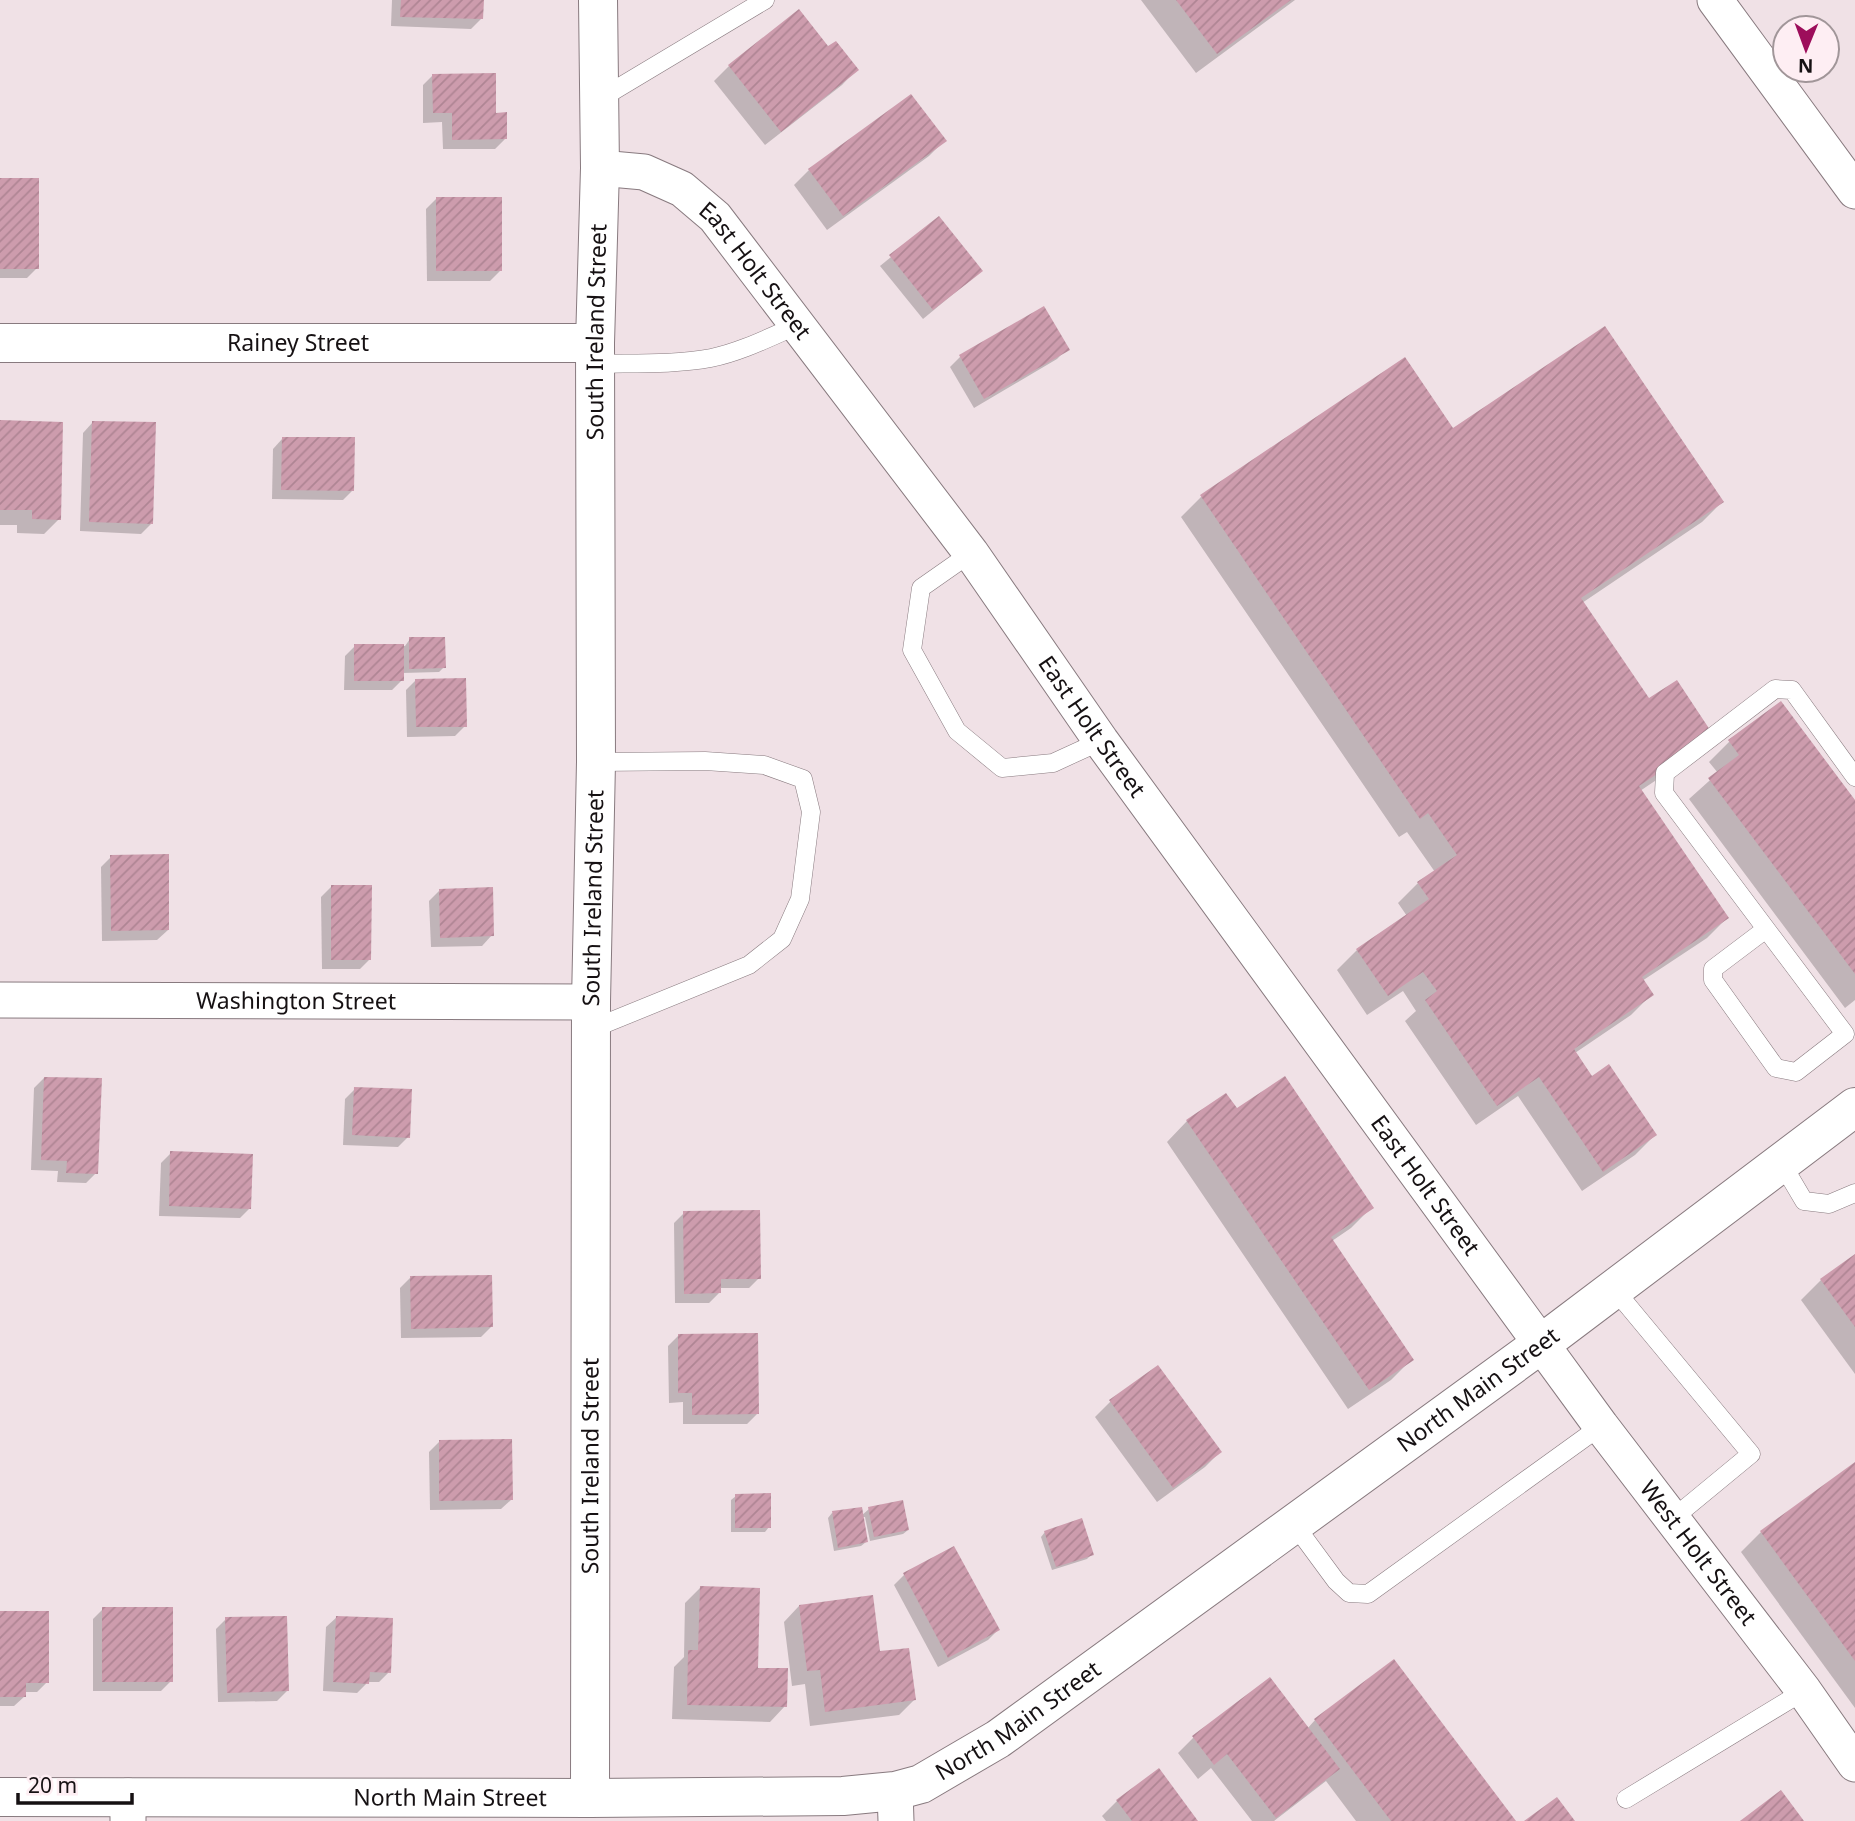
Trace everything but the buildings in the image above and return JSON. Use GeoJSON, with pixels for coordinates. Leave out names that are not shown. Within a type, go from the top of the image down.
{"type":"FeatureCollection","features":[{"type":"Feature","properties":{"kind":"street","name":"South Ireland Street"},"geometry":{"type":"LineString","coordinates":[[590,1810],[592,1016],[596,762],[595,353],[600,168],[598,0]]}},
{"type":"Feature","properties":{"kind":"street"},"geometry":{"type":"LineString","coordinates":[[1715,0],[1855,191]]}},
{"type":"Feature","properties":{"kind":"street","name":"East Holt Street"},"geometry":{"type":"LineString","coordinates":[[600,168],[643,172],[682,190],[715,217],[971,553],[1101,741],[1541,1344]]}},
{"type":"Feature","properties":{"kind":"street","name":"Rainey Street"},"geometry":{"type":"LineString","coordinates":[[0,343],[595,353]]}},
{"type":"Feature","properties":{"kind":"street","name":"Washington Street"},"geometry":{"type":"LineString","coordinates":[[0,1000],[592,1016]]}},
{"type":"Feature","properties":{"kind":"street","name":"North Main Street"},"geometry":{"type":"LineString","coordinates":[[0,1797],[128,1808],[590,1810],[843,1796],[896,1806],[921,1784],[998,1739],[1541,1344],[1855,1107]]}},
{"type":"Feature","properties":{"kind":"street","name":"West Holt Street"},"geometry":{"type":"LineString","coordinates":[[1541,1344],[1671,1520],[1804,1691],[1855,1764]]}},
{"type":"Feature","properties":{"kind":"lane"},"geometry":{"type":"LineString","coordinates":[[598,100],[765,0]]}},
{"type":"Feature","properties":{"kind":"lane"},"geometry":{"type":"LineString","coordinates":[[595,353],[679,362],[711,358],[798,325]]}},
{"type":"Feature","properties":{"kind":"lane"},"geometry":{"type":"LineString","coordinates":[[971,553],[921,588],[912,650],[957,731],[1002,768],[1053,763],[1101,741]]}},
{"type":"Feature","properties":{"kind":"lane"},"geometry":{"type":"LineString","coordinates":[[1766,929],[1713,970],[1713,980],[1776,1068],[1796,1072],[1850,1035],[1664,793],[1665,773],[1775,689],[1792,690],[1855,777]]}},
{"type":"Feature","properties":{"kind":"lane"},"geometry":{"type":"LineString","coordinates":[[592,1016],[748,965],[782,939],[800,899],[811,812],[803,779],[764,765],[705,761],[596,762]]}},
{"type":"Feature","properties":{"kind":"lane"},"geometry":{"type":"LineString","coordinates":[[1781,1161],[1804,1200],[1829,1204],[1855,1193]]}},
{"type":"Feature","properties":{"kind":"lane"},"geometry":{"type":"LineString","coordinates":[[1615,1289],[1751,1454],[1671,1520]]}},
{"type":"Feature","properties":{"kind":"lane"},"geometry":{"type":"LineString","coordinates":[[1294,1524],[1336,1581],[1349,1593],[1368,1594],[1601,1426]]}},
{"type":"Feature","properties":{"kind":"lane"},"geometry":{"type":"LineString","coordinates":[[1626,1799],[1804,1691]]}}]}
